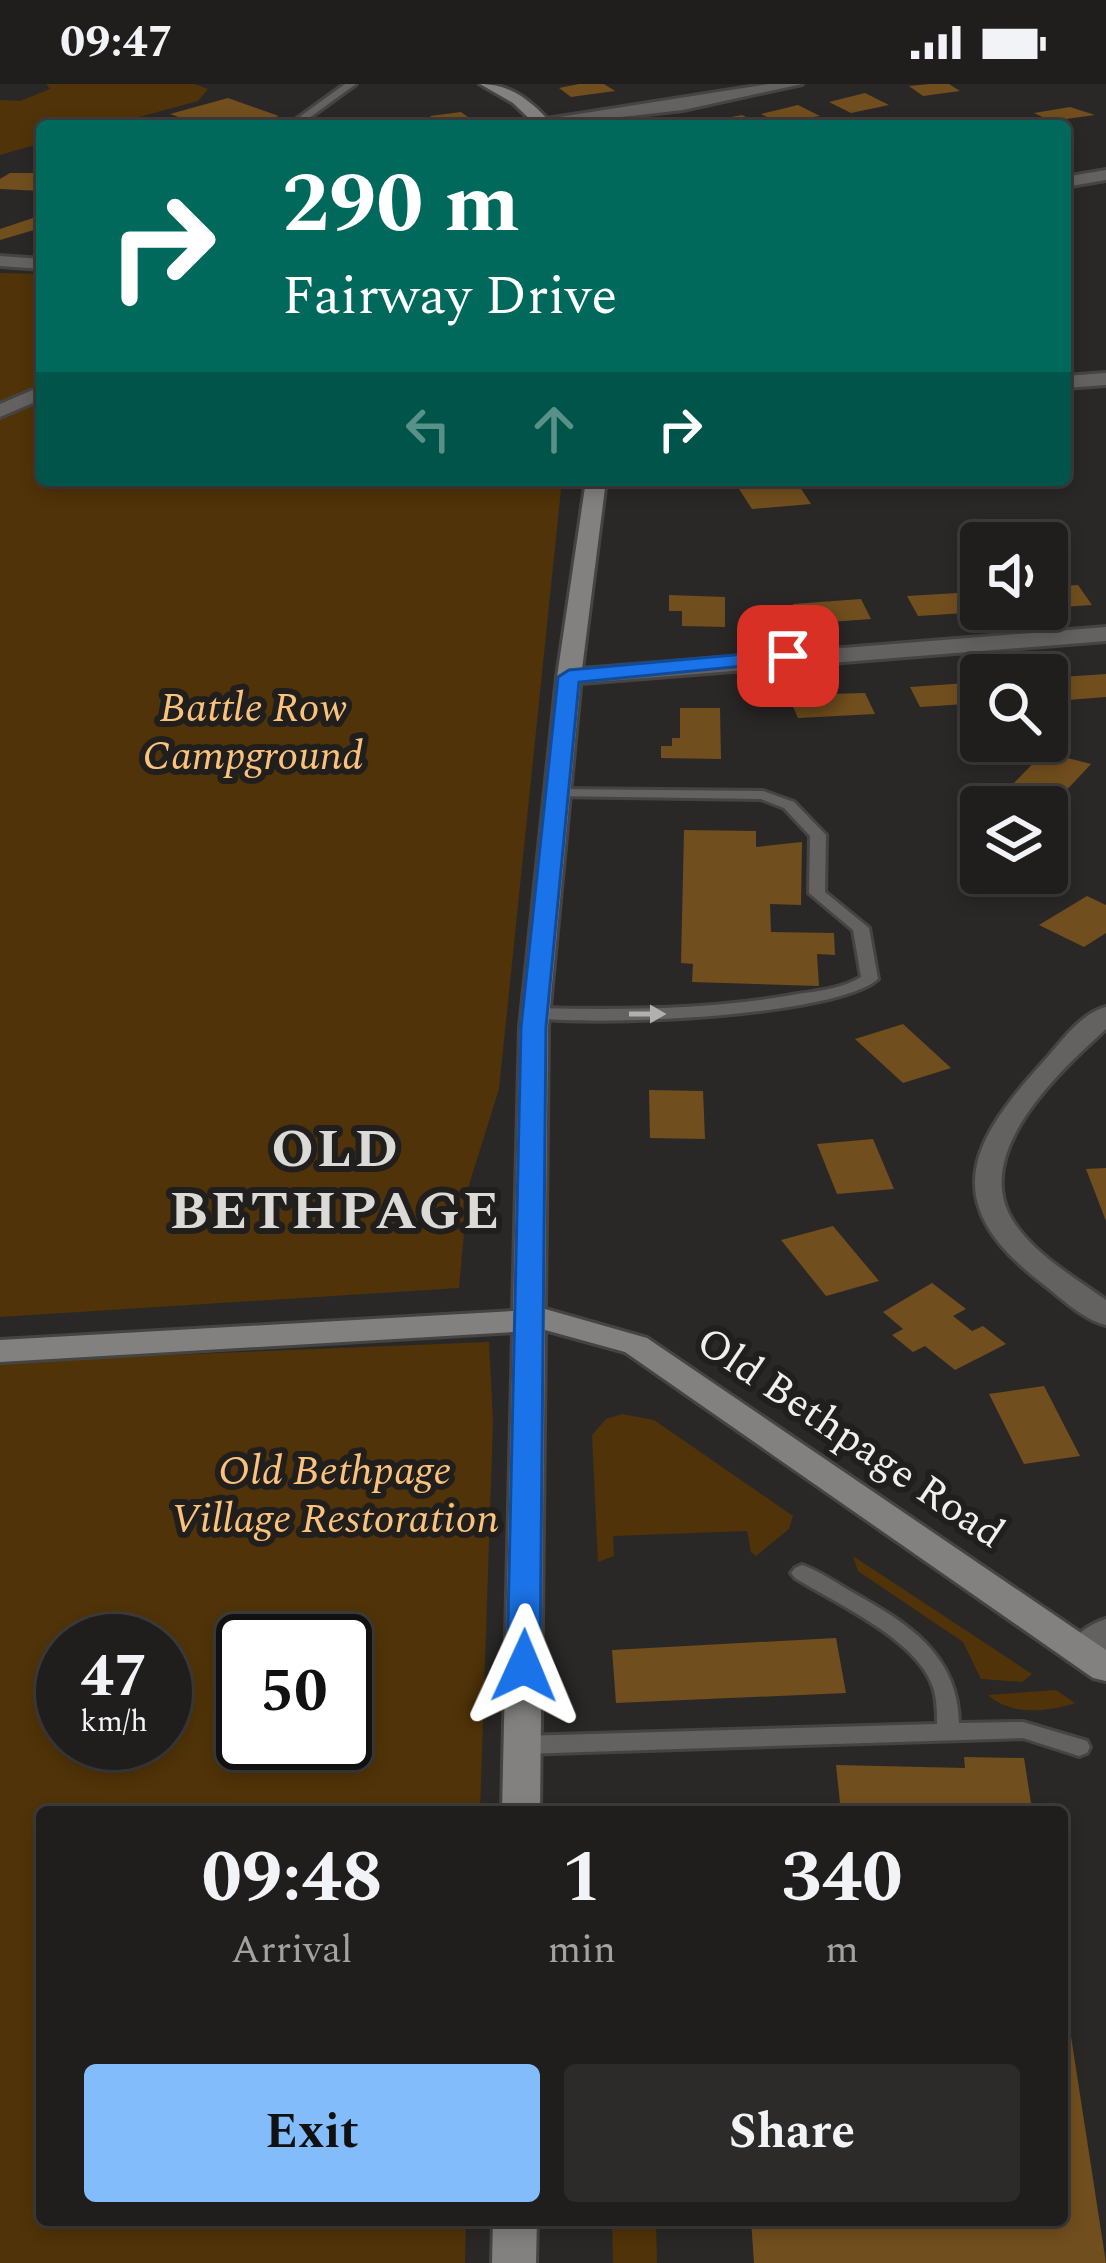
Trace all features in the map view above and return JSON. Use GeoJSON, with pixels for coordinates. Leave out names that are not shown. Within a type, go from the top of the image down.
{"type":"FeatureCollection","features":[{"type":"Feature","properties":{"kind":"main road"},"geometry":{"type":"LineString","coordinates":[[488,84],[519,100],[541,120]]}},
{"type":"Feature","properties":{"kind":"main road"},"geometry":{"type":"LineString","coordinates":[[521,1806],[535,1013],[569,677],[595,486]]}},
{"type":"Feature","properties":{"kind":"main road","name":"Old Bethpage Road"},"geometry":{"type":"LineString","coordinates":[[0,1351],[554,1319],[636,1345],[1098,1651]]}},
{"type":"Feature","properties":{"kind":"main road"},"geometry":{"type":"LineString","coordinates":[[514,2263],[515,2226]]}},
{"type":"Feature","properties":{"kind":"street"},"geometry":{"type":"LineString","coordinates":[[567,120],[794,84]]}},
{"type":"Feature","properties":{"kind":"street"},"geometry":{"type":"LineString","coordinates":[[1071,181],[1106,175]]}},
{"type":"Feature","properties":{"kind":"street"},"geometry":{"type":"LineString","coordinates":[[0,261],[36,261]]}},
{"type":"Feature","properties":{"kind":"street"},"geometry":{"type":"LineString","coordinates":[[1071,382],[1106,379]]}},
{"type":"Feature","properties":{"kind":"street"},"geometry":{"type":"LineString","coordinates":[[0,411],[36,395]]}},
{"type":"Feature","properties":{"kind":"street"},"geometry":{"type":"LineString","coordinates":[[569,677],[1106,634]]}},
{"type":"Feature","properties":{"kind":"street"},"geometry":{"type":"LineString","coordinates":[[1106,1015],[1013,1111],[985,1162],[986,1192],[999,1223],[1028,1259],[1106,1316]]}},
{"type":"Feature","properties":{"kind":"lane"},"geometry":{"type":"LineString","coordinates":[[300,120],[351,84]]}},
{"type":"Feature","properties":{"kind":"lane"},"geometry":{"type":"LineString","coordinates":[[535,1013],[703,1014],[759,1009],[838,992],[870,979],[861,928],[817,893],[818,835],[789,805],[763,795],[557,793]]}},
{"type":"Feature","properties":{"kind":"lane"},"geometry":{"type":"LineString","coordinates":[[802,1574],[901,1634],[940,1676],[948,1703],[948,1731]]}},
{"type":"Feature","properties":{"kind":"lane"},"geometry":{"type":"LineString","coordinates":[[522,1744],[1022,1730],[1078,1748]]}},
{"type":"Feature","properties":{"kind":"green space"},"geometry":{"type":"Polygon","coordinates":[[[46,84],[194,84],[208,89],[198,101],[128,120],[36,120],[36,145],[0,155],[0,100],[20,101],[50,89],[46,84]]]}},
{"type":"Feature","properties":{"kind":"green space","name":"Battle Row Campground"},"geometry":{"type":"Polygon","coordinates":[[[0,273],[36,274],[36,486],[561,486],[499,1089],[468,1188],[459,1288],[0,1317],[0,273]]]}},
{"type":"Feature","properties":{"kind":"green space","name":"Old Bethpage Village Restoration"},"geometry":{"type":"Polygon","coordinates":[[[489,1342],[493,1421],[480,1806],[36,1806],[36,2226],[466,2226],[465,2263],[0,2263],[0,1362],[489,1342]]]}},
{"type":"Feature","properties":{"kind":"green space"},"geometry":{"type":"Polygon","coordinates":[[[622,1414],[654,1420],[793,1516],[789,1529],[756,1556],[747,1531],[613,1536],[614,1556],[598,1562],[592,1435],[606,1419],[622,1414]]]}},
{"type":"Feature","properties":{"kind":"green space"},"geometry":{"type":"Polygon","coordinates":[[[853,1556],[1032,1674],[1022,1682],[981,1679],[963,1642],[858,1571],[853,1556]]]}},
{"type":"Feature","properties":{"kind":"green space"},"geometry":{"type":"Polygon","coordinates":[[[1056,1690],[1075,1703],[1030,1710],[1008,1706],[988,1695],[1056,1690]]]}},
{"type":"Feature","properties":{"kind":"green space"},"geometry":{"type":"Polygon","coordinates":[[[612,2226],[656,2226],[657,2263],[613,2263],[612,2226]]]}},
{"type":"Feature","properties":{"kind":"building"},"geometry":{"type":"Polygon","coordinates":[[[604,84],[615,91],[571,97],[559,88],[604,84]]]}},
{"type":"Feature","properties":{"kind":"building"},"geometry":{"type":"Polygon","coordinates":[[[949,84],[960,91],[923,96],[909,86],[949,84]]]}},
{"type":"Feature","properties":{"kind":"building"},"geometry":{"type":"Polygon","coordinates":[[[865,93],[889,105],[851,113],[829,102],[865,93]]]}},
{"type":"Feature","properties":{"kind":"building"},"geometry":{"type":"Polygon","coordinates":[[[228,98],[279,116],[187,120],[170,114],[228,98]]]}},
{"type":"Feature","properties":{"kind":"building"},"geometry":{"type":"Polygon","coordinates":[[[798,105],[820,116],[773,120],[761,114],[798,105]]]}},
{"type":"Feature","properties":{"kind":"building"},"geometry":{"type":"Polygon","coordinates":[[[1070,107],[1095,115],[1049,120],[1034,113],[1070,107]]]}},
{"type":"Feature","properties":{"kind":"building"},"geometry":{"type":"Polygon","coordinates":[[[461,112],[472,120],[435,120],[430,116],[461,112]]]}},
{"type":"Feature","properties":{"kind":"building"},"geometry":{"type":"Polygon","coordinates":[[[742,115],[752,120],[715,120],[742,115]]]}},
{"type":"Feature","properties":{"kind":"building"},"geometry":{"type":"Polygon","coordinates":[[[10,173],[36,173],[36,191],[0,189],[0,179],[10,173]]]}},
{"type":"Feature","properties":{"kind":"building"},"geometry":{"type":"Polygon","coordinates":[[[36,219],[36,229],[0,240],[0,229],[36,219]]]}},
{"type":"Feature","properties":{"kind":"building"},"geometry":{"type":"Polygon","coordinates":[[[799,486],[811,504],[752,509],[739,489],[799,486]]]}},
{"type":"Feature","properties":{"kind":"building"},"geometry":{"type":"Polygon","coordinates":[[[1078,585],[1092,605],[1068,607],[1068,586],[1078,585]]]}},
{"type":"Feature","properties":{"kind":"building"},"geometry":{"type":"Polygon","coordinates":[[[960,593],[960,613],[918,616],[907,596],[960,593]]]}},
{"type":"Feature","properties":{"kind":"building"},"geometry":{"type":"Polygon","coordinates":[[[669,595],[725,597],[725,627],[682,626],[682,611],[669,611],[669,595]]]}},
{"type":"Feature","properties":{"kind":"building"},"geometry":{"type":"Polygon","coordinates":[[[861,599],[871,619],[802,624],[793,604],[861,599]]]}},
{"type":"Feature","properties":{"kind":"building"},"geometry":{"type":"Polygon","coordinates":[[[1106,674],[1106,697],[1068,700],[1068,677],[1106,674]]]}},
{"type":"Feature","properties":{"kind":"building"},"geometry":{"type":"Polygon","coordinates":[[[960,683],[960,704],[920,707],[910,687],[960,683]]]}},
{"type":"Feature","properties":{"kind":"building"},"geometry":{"type":"Polygon","coordinates":[[[865,693],[875,714],[798,718],[788,695],[865,693]]]}},
{"type":"Feature","properties":{"kind":"building"},"geometry":{"type":"Polygon","coordinates":[[[680,708],[720,708],[721,759],[661,758],[661,746],[672,746],[672,738],[680,738],[680,708]]]}},
{"type":"Feature","properties":{"kind":"building"},"geometry":{"type":"Polygon","coordinates":[[[1068,758],[1091,764],[1068,789],[1014,783],[1034,762],[1068,762],[1068,758]]]}},
{"type":"Feature","properties":{"kind":"building"},"geometry":{"type":"Polygon","coordinates":[[[684,830],[756,831],[756,847],[802,842],[801,905],[770,904],[771,932],[834,933],[835,955],[817,954],[819,986],[692,982],[693,964],[681,963],[684,830]]]}},
{"type":"Feature","properties":{"kind":"building"},"geometry":{"type":"Polygon","coordinates":[[[1087,896],[1106,905],[1106,933],[1084,947],[1039,925],[1087,896]]]}},
{"type":"Feature","properties":{"kind":"building"},"geometry":{"type":"Polygon","coordinates":[[[903,1024],[951,1068],[903,1083],[855,1039],[903,1024]]]}},
{"type":"Feature","properties":{"kind":"building"},"geometry":{"type":"Polygon","coordinates":[[[649,1090],[703,1091],[705,1139],[650,1138],[649,1090]]]}},
{"type":"Feature","properties":{"kind":"building"},"geometry":{"type":"Polygon","coordinates":[[[873,1139],[894,1189],[837,1194],[817,1144],[873,1139]]]}},
{"type":"Feature","properties":{"kind":"building"},"geometry":{"type":"Polygon","coordinates":[[[1106,1168],[1106,1221],[1086,1169],[1106,1168]]]}},
{"type":"Feature","properties":{"kind":"building"},"geometry":{"type":"Polygon","coordinates":[[[833,1226],[879,1281],[826,1296],[781,1240],[833,1226]]]}},
{"type":"Feature","properties":{"kind":"building"},"geometry":{"type":"Polygon","coordinates":[[[932,1283],[966,1309],[953,1316],[972,1331],[983,1326],[1006,1344],[955,1370],[925,1346],[913,1352],[892,1335],[903,1329],[883,1312],[932,1283]]]}},
{"type":"Feature","properties":{"kind":"building"},"geometry":{"type":"Polygon","coordinates":[[[1044,1386],[1080,1456],[1024,1464],[989,1394],[1044,1386]]]}},
{"type":"Feature","properties":{"kind":"building"},"geometry":{"type":"Polygon","coordinates":[[[836,1638],[846,1693],[616,1703],[612,1650],[836,1638]]]}},
{"type":"Feature","properties":{"kind":"building"},"geometry":{"type":"Polygon","coordinates":[[[964,1757],[1024,1758],[1031,1803],[1038,1806],[840,1806],[836,1765],[965,1768],[964,1757]]]}},
{"type":"Feature","properties":{"kind":"building"},"geometry":{"type":"Polygon","coordinates":[[[1068,2017],[1106,2263],[754,2263],[751,2226],[1068,2226],[1068,2017]]]}},
{"type":"Feature","properties":{"kind":"district","name":"OLD BETHPAGE"},"geometry":{"type":"Point","coordinates":[336,1181]}},
{"type":"Feature","properties":{"kind":"route"},"geometry":{"type":"LineString","coordinates":[[524,1666],[533,1027],[569,677],[788,656]]}}]}
